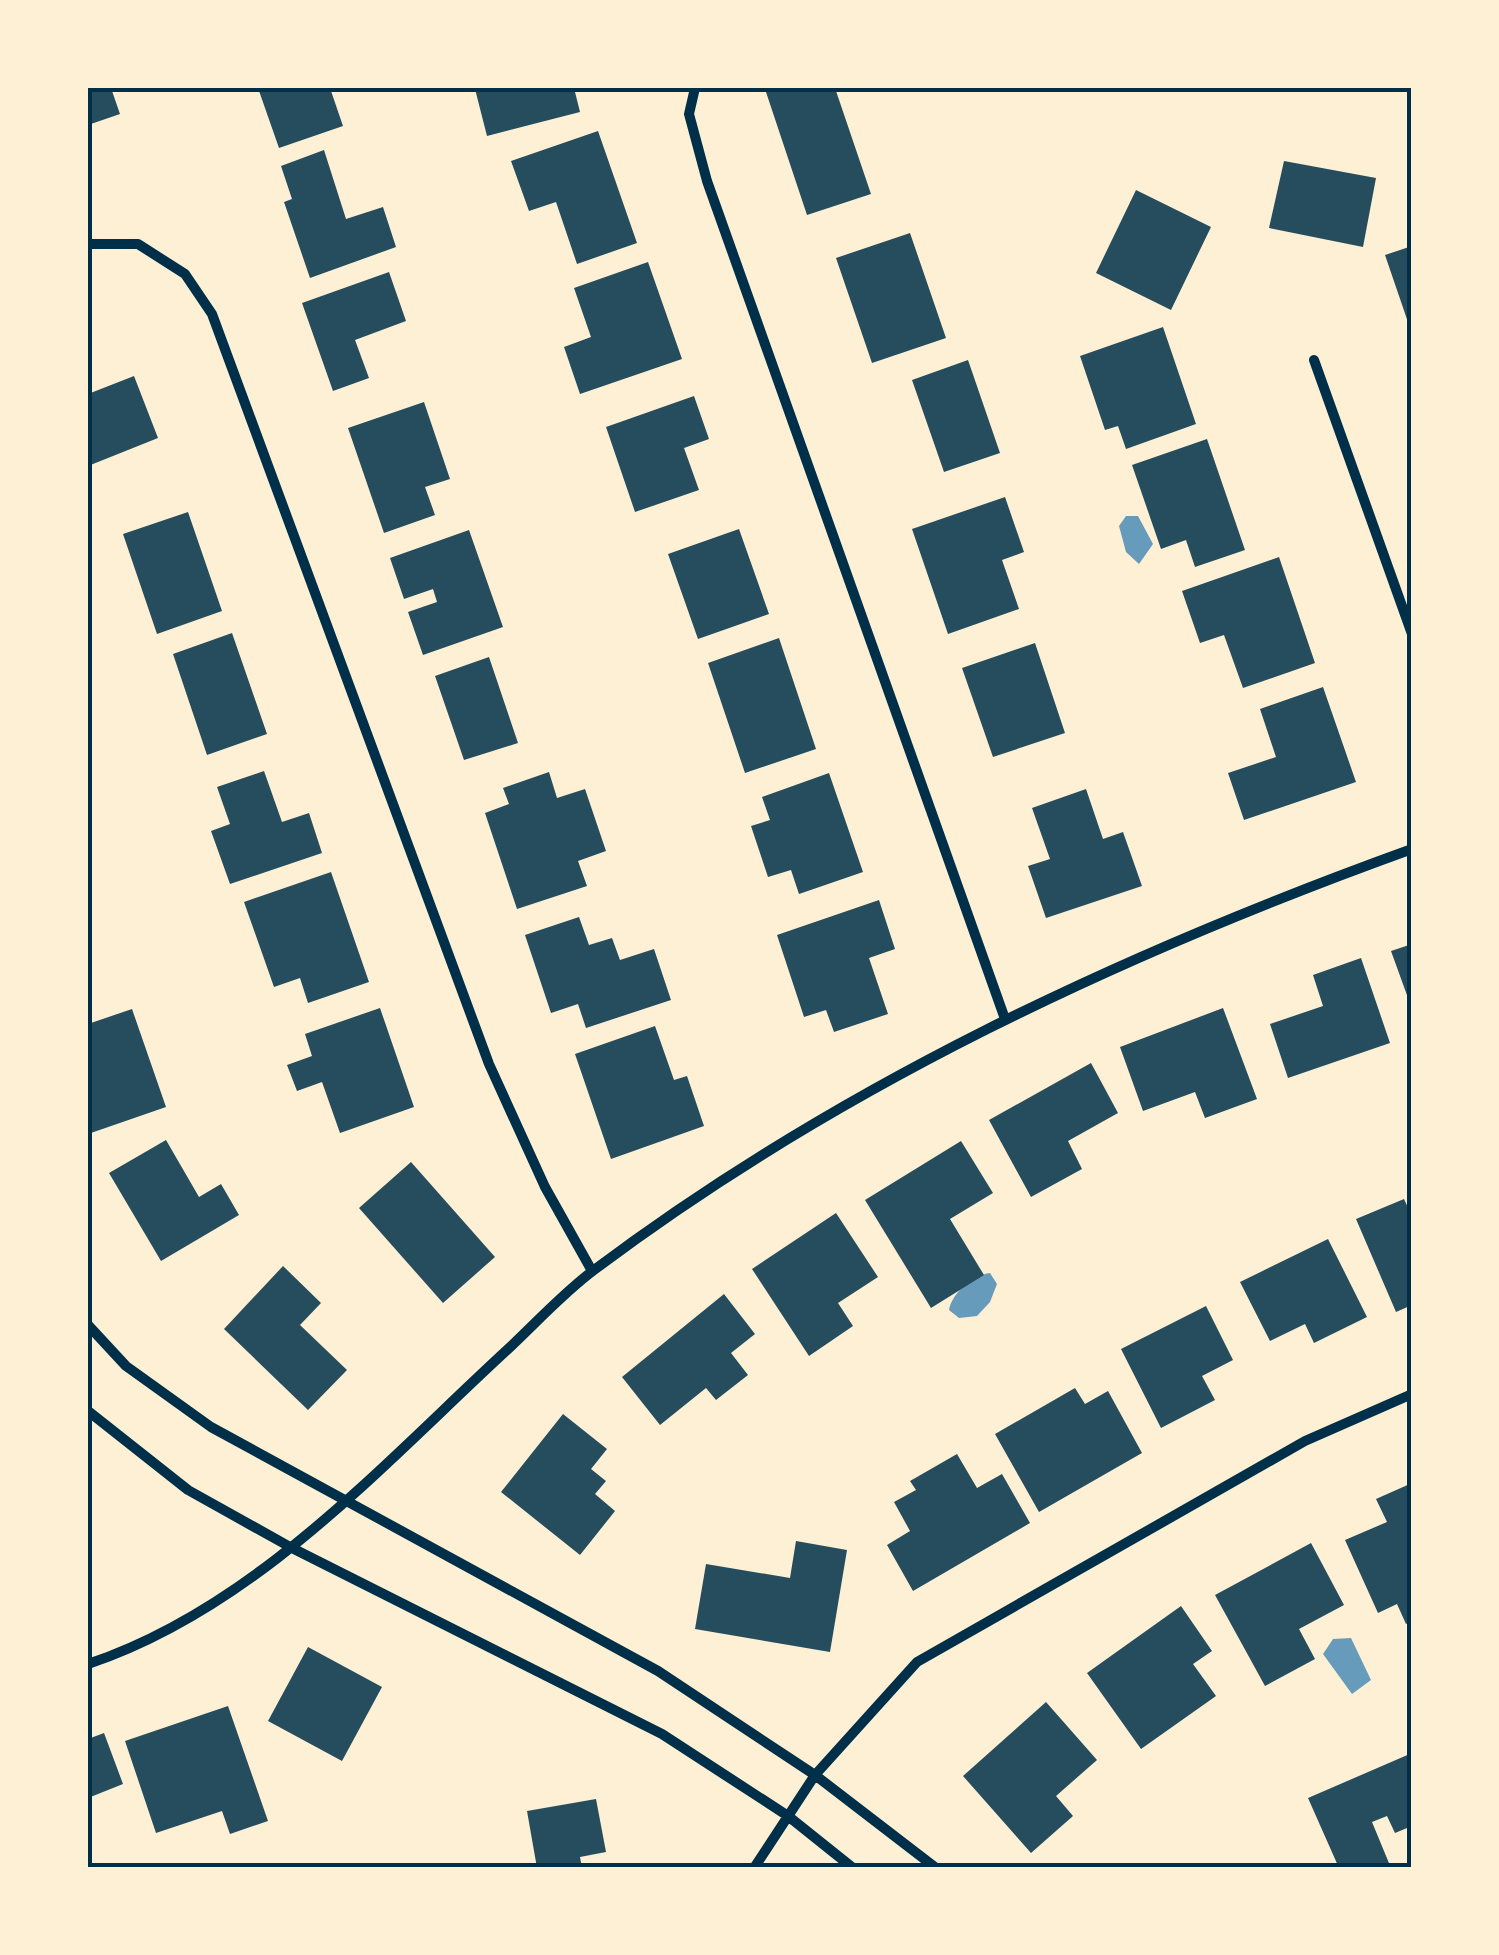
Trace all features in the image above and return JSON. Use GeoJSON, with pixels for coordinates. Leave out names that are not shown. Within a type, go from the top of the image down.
{"type":"FeatureCollection","features":[{"type":"Feature","properties":{"kind":"street"},"geometry":{"type":"LineString","coordinates":[[695,88],[689,114],[707,181],[1005,1019]]}},
{"type":"Feature","properties":{"kind":"street"},"geometry":{"type":"LineString","coordinates":[[88,244],[138,244],[185,274],[212,314],[489,1064],[545,1187],[592,1271]]}},
{"type":"Feature","properties":{"kind":"street"},"geometry":{"type":"LineString","coordinates":[[1314,360],[1412,634]]}},
{"type":"Feature","properties":{"kind":"street"},"geometry":{"type":"LineString","coordinates":[[88,1664],[211,1604],[292,1548],[592,1271],[783,1142],[1005,1019],[1244,909],[1412,849]]}},
{"type":"Feature","properties":{"kind":"street"},"geometry":{"type":"LineString","coordinates":[[88,1325],[126,1366],[211,1427],[342,1502],[658,1671],[815,1774],[936,1868]]}},
{"type":"Feature","properties":{"kind":"street"},"geometry":{"type":"LineString","coordinates":[[754,1868],[815,1774],[917,1662],[1305,1441],[1412,1394]]}},
{"type":"Feature","properties":{"kind":"street"},"geometry":{"type":"LineString","coordinates":[[88,1411],[188,1490],[292,1548],[662,1734],[788,1816],[854,1868]]}},
{"type":"Feature","properties":{"kind":"water"},"geometry":{"type":"Polygon","coordinates":[[[1126,516],[1138,516],[1153,544],[1139,564],[1126,552],[1119,526],[1126,516]]]}},
{"type":"Feature","properties":{"kind":"water"},"geometry":{"type":"Polygon","coordinates":[[[990,1273],[997,1284],[990,1302],[977,1316],[959,1318],[949,1310],[964,1286],[990,1273]]]}},
{"type":"Feature","properties":{"kind":"water"},"geometry":{"type":"Polygon","coordinates":[[[1351,1638],[1371,1680],[1352,1694],[1323,1654],[1333,1639],[1351,1638]]]}},
{"type":"Feature","properties":{"kind":"building"},"geometry":{"type":"Polygon","coordinates":[[[88,88],[111,88],[120,114],[88,125],[88,88]]]}},
{"type":"Feature","properties":{"kind":"building"},"geometry":{"type":"Polygon","coordinates":[[[258,88],[330,88],[343,126],[279,148],[258,88]]]}},
{"type":"Feature","properties":{"kind":"building"},"geometry":{"type":"Polygon","coordinates":[[[574,88],[580,112],[487,136],[475,89],[574,88]]]}},
{"type":"Feature","properties":{"kind":"building"},"geometry":{"type":"Polygon","coordinates":[[[835,88],[871,194],[807,215],[765,89],[835,88]]]}},
{"type":"Feature","properties":{"kind":"building"},"geometry":{"type":"Polygon","coordinates":[[[598,131],[637,243],[577,264],[556,202],[529,211],[511,161],[598,131]]]}},
{"type":"Feature","properties":{"kind":"building"},"geometry":{"type":"Polygon","coordinates":[[[324,150],[346,219],[383,207],[396,247],[310,278],[284,202],[292,199],[281,166],[324,150]]]}},
{"type":"Feature","properties":{"kind":"building"},"geometry":{"type":"Polygon","coordinates":[[[1284,161],[1376,178],[1363,247],[1269,228],[1284,161]]]}},
{"type":"Feature","properties":{"kind":"building"},"geometry":{"type":"Polygon","coordinates":[[[1136,190],[1211,227],[1171,310],[1096,273],[1136,190]]]}},
{"type":"Feature","properties":{"kind":"building"},"geometry":{"type":"Polygon","coordinates":[[[910,233],[946,338],[872,363],[836,258],[910,233]]]}},
{"type":"Feature","properties":{"kind":"building"},"geometry":{"type":"Polygon","coordinates":[[[1412,246],[1412,331],[1411,331],[1385,255],[1412,246]]]}},
{"type":"Feature","properties":{"kind":"building"},"geometry":{"type":"Polygon","coordinates":[[[648,262],[682,359],[580,394],[564,347],[591,337],[574,288],[648,262]]]}},
{"type":"Feature","properties":{"kind":"building"},"geometry":{"type":"Polygon","coordinates":[[[389,272],[406,321],[355,340],[369,378],[333,391],[302,303],[389,272]]]}},
{"type":"Feature","properties":{"kind":"building"},"geometry":{"type":"Polygon","coordinates":[[[1163,327],[1196,424],[1126,449],[1118,426],[1105,430],[1080,356],[1163,327]]]}},
{"type":"Feature","properties":{"kind":"building"},"geometry":{"type":"Polygon","coordinates":[[[968,360],[1000,453],[944,472],[912,380],[968,360]]]}},
{"type":"Feature","properties":{"kind":"building"},"geometry":{"type":"Polygon","coordinates":[[[134,376],[158,438],[88,466],[88,394],[134,376]]]}},
{"type":"Feature","properties":{"kind":"building"},"geometry":{"type":"Polygon","coordinates":[[[694,396],[709,439],[684,448],[699,490],[635,512],[606,427],[694,396]]]}},
{"type":"Feature","properties":{"kind":"building"},"geometry":{"type":"Polygon","coordinates":[[[424,402],[450,479],[425,487],[435,515],[384,533],[348,428],[424,402]]]}},
{"type":"Feature","properties":{"kind":"building"},"geometry":{"type":"Polygon","coordinates":[[[1207,439],[1245,550],[1195,567],[1186,540],[1161,549],[1132,465],[1207,439]]]}},
{"type":"Feature","properties":{"kind":"building"},"geometry":{"type":"Polygon","coordinates":[[[1005,497],[1024,552],[1002,560],[1019,609],[948,634],[912,529],[1005,497]]]}},
{"type":"Feature","properties":{"kind":"building"},"geometry":{"type":"Polygon","coordinates":[[[188,512],[222,611],[157,634],[123,534],[188,512]]]}},
{"type":"Feature","properties":{"kind":"building"},"geometry":{"type":"Polygon","coordinates":[[[739,529],[769,614],[698,639],[668,554],[739,529]]]}},
{"type":"Feature","properties":{"kind":"building"},"geometry":{"type":"Polygon","coordinates":[[[469,530],[503,627],[423,655],[408,612],[437,602],[433,589],[404,599],[390,558],[469,530]]]}},
{"type":"Feature","properties":{"kind":"building"},"geometry":{"type":"Polygon","coordinates":[[[1279,557],[1315,663],[1243,688],[1224,635],[1200,643],[1182,591],[1279,557]]]}},
{"type":"Feature","properties":{"kind":"building"},"geometry":{"type":"Polygon","coordinates":[[[232,633],[267,734],[207,755],[173,654],[232,633]]]}},
{"type":"Feature","properties":{"kind":"building"},"geometry":{"type":"Polygon","coordinates":[[[779,638],[816,749],[745,773],[708,663],[779,638]]]}},
{"type":"Feature","properties":{"kind":"building"},"geometry":{"type":"Polygon","coordinates":[[[1035,643],[1065,733],[993,757],[962,668],[1035,643]]]}},
{"type":"Feature","properties":{"kind":"building"},"geometry":{"type":"Polygon","coordinates":[[[489,657],[518,743],[464,760],[435,676],[489,657]]]}},
{"type":"Feature","properties":{"kind":"building"},"geometry":{"type":"Polygon","coordinates":[[[1323,687],[1356,782],[1244,820],[1228,773],[1276,757],[1260,709],[1323,687]]]}},
{"type":"Feature","properties":{"kind":"building"},"geometry":{"type":"Polygon","coordinates":[[[264,771],[282,822],[309,813],[322,853],[230,884],[211,831],[230,824],[217,787],[264,771]]]}},
{"type":"Feature","properties":{"kind":"building"},"geometry":{"type":"Polygon","coordinates":[[[549,772],[557,798],[585,789],[606,851],[578,861],[587,886],[517,909],[485,813],[509,804],[503,788],[549,772]]]}},
{"type":"Feature","properties":{"kind":"building"},"geometry":{"type":"Polygon","coordinates":[[[829,773],[863,872],[799,894],[791,870],[768,877],[751,826],[770,820],[762,797],[829,773]]]}},
{"type":"Feature","properties":{"kind":"building"},"geometry":{"type":"Polygon","coordinates":[[[1086,789],[1103,839],[1123,832],[1142,886],[1046,918],[1028,866],[1050,859],[1032,808],[1086,789]]]}},
{"type":"Feature","properties":{"kind":"building"},"geometry":{"type":"Polygon","coordinates":[[[331,872],[369,982],[308,1003],[300,978],[274,987],[244,902],[331,872]]]}},
{"type":"Feature","properties":{"kind":"building"},"geometry":{"type":"Polygon","coordinates":[[[879,900],[895,949],[869,958],[888,1014],[834,1032],[826,1010],[804,1017],[777,935],[879,900]]]}},
{"type":"Feature","properties":{"kind":"building"},"geometry":{"type":"Polygon","coordinates":[[[579,917],[589,945],[612,938],[620,960],[654,949],[671,1000],[586,1028],[578,1004],[551,1013],[525,935],[579,917]]]}},
{"type":"Feature","properties":{"kind":"building"},"geometry":{"type":"Polygon","coordinates":[[[1412,944],[1412,997],[1408,998],[1391,951],[1412,944]]]}},
{"type":"Feature","properties":{"kind":"building"},"geometry":{"type":"Polygon","coordinates":[[[1361,958],[1390,1043],[1288,1078],[1270,1024],[1323,1006],[1313,975],[1361,958]]]}},
{"type":"Feature","properties":{"kind":"building"},"geometry":{"type":"Polygon","coordinates":[[[380,1008],[414,1107],[340,1133],[322,1082],[297,1091],[287,1065],[312,1056],[305,1034],[380,1008]]]}},
{"type":"Feature","properties":{"kind":"building"},"geometry":{"type":"Polygon","coordinates":[[[1223,1008],[1257,1099],[1205,1118],[1195,1092],[1143,1111],[1120,1047],[1223,1008]]]}},
{"type":"Feature","properties":{"kind":"building"},"geometry":{"type":"Polygon","coordinates":[[[132,1009],[166,1107],[88,1134],[88,1024],[132,1009]]]}},
{"type":"Feature","properties":{"kind":"building"},"geometry":{"type":"Polygon","coordinates":[[[655,1026],[674,1080],[687,1076],[704,1126],[611,1159],[575,1054],[655,1026]]]}},
{"type":"Feature","properties":{"kind":"building"},"geometry":{"type":"Polygon","coordinates":[[[1091,1063],[1118,1113],[1068,1141],[1082,1169],[1031,1197],[989,1120],[1091,1063]]]}},
{"type":"Feature","properties":{"kind":"building"},"geometry":{"type":"Polygon","coordinates":[[[166,1140],[199,1197],[221,1184],[239,1215],[161,1261],[109,1173],[166,1140]]]}},
{"type":"Feature","properties":{"kind":"building"},"geometry":{"type":"Polygon","coordinates":[[[961,1141],[993,1193],[950,1219],[984,1275],[931,1308],[865,1200],[961,1141]]]}},
{"type":"Feature","properties":{"kind":"building"},"geometry":{"type":"Polygon","coordinates":[[[411,1162],[495,1257],[443,1303],[359,1208],[411,1162]]]}},
{"type":"Feature","properties":{"kind":"building"},"geometry":{"type":"Polygon","coordinates":[[[1404,1199],[1412,1216],[1412,1305],[1396,1312],[1356,1219],[1404,1199]]]}},
{"type":"Feature","properties":{"kind":"building"},"geometry":{"type":"Polygon","coordinates":[[[836,1213],[878,1277],[838,1303],[853,1326],[809,1356],[752,1269],[836,1213]]]}},
{"type":"Feature","properties":{"kind":"building"},"geometry":{"type":"Polygon","coordinates":[[[1328,1239],[1367,1317],[1314,1343],[1305,1324],[1270,1341],[1240,1282],[1328,1239]]]}},
{"type":"Feature","properties":{"kind":"building"},"geometry":{"type":"Polygon","coordinates":[[[283,1266],[321,1303],[300,1325],[347,1370],[308,1410],[224,1329],[283,1266]]]}},
{"type":"Feature","properties":{"kind":"building"},"geometry":{"type":"Polygon","coordinates":[[[724,1294],[755,1334],[731,1353],[748,1375],[716,1400],[706,1388],[660,1425],[622,1377],[724,1294]]]}},
{"type":"Feature","properties":{"kind":"building"},"geometry":{"type":"Polygon","coordinates":[[[1206,1306],[1233,1360],[1202,1376],[1215,1400],[1161,1428],[1121,1349],[1206,1306]]]}},
{"type":"Feature","properties":{"kind":"building"},"geometry":{"type":"Polygon","coordinates":[[[1075,1388],[1085,1404],[1108,1391],[1142,1453],[1039,1512],[995,1434],[1075,1388]]]}},
{"type":"Feature","properties":{"kind":"building"},"geometry":{"type":"Polygon","coordinates":[[[563,1414],[607,1449],[591,1469],[606,1481],[595,1494],[615,1511],[580,1555],[501,1492],[563,1414]]]}},
{"type":"Feature","properties":{"kind":"building"},"geometry":{"type":"Polygon","coordinates":[[[957,1454],[977,1488],[1002,1474],[1030,1523],[913,1591],[887,1545],[910,1531],[894,1502],[916,1490],[910,1481],[957,1454]]]}},
{"type":"Feature","properties":{"kind":"building"},"geometry":{"type":"Polygon","coordinates":[[[1412,1483],[1412,1621],[1406,1624],[1397,1604],[1378,1613],[1345,1540],[1387,1522],[1376,1499],[1412,1483]]]}},
{"type":"Feature","properties":{"kind":"building"},"geometry":{"type":"Polygon","coordinates":[[[796,1541],[847,1550],[830,1652],[695,1629],[706,1564],[790,1578],[796,1541]]]}},
{"type":"Feature","properties":{"kind":"building"},"geometry":{"type":"Polygon","coordinates":[[[1311,1543],[1344,1605],[1299,1629],[1315,1659],[1265,1686],[1215,1595],[1311,1543]]]}},
{"type":"Feature","properties":{"kind":"building"},"geometry":{"type":"Polygon","coordinates":[[[1181,1606],[1212,1651],[1193,1664],[1216,1696],[1141,1749],[1087,1673],[1181,1606]]]}},
{"type":"Feature","properties":{"kind":"building"},"geometry":{"type":"Polygon","coordinates":[[[308,1647],[382,1687],[342,1761],[268,1721],[308,1647]]]}},
{"type":"Feature","properties":{"kind":"building"},"geometry":{"type":"Polygon","coordinates":[[[1046,1702],[1097,1760],[1056,1796],[1073,1816],[1031,1853],[963,1776],[1046,1702]]]}},
{"type":"Feature","properties":{"kind":"building"},"geometry":{"type":"Polygon","coordinates":[[[228,1706],[268,1821],[230,1834],[222,1811],[156,1833],[125,1741],[228,1706]]]}},
{"type":"Feature","properties":{"kind":"building"},"geometry":{"type":"Polygon","coordinates":[[[104,1733],[123,1784],[88,1798],[88,1739],[104,1733]]]}},
{"type":"Feature","properties":{"kind":"building"},"geometry":{"type":"Polygon","coordinates":[[[1412,1753],[1412,1826],[1395,1833],[1387,1816],[1372,1822],[1391,1868],[1339,1868],[1308,1798],[1412,1753]]]}},
{"type":"Feature","properties":{"kind":"building"},"geometry":{"type":"Polygon","coordinates":[[[596,1799],[606,1852],[580,1857],[582,1868],[537,1868],[527,1811],[596,1799]]]}}]}
